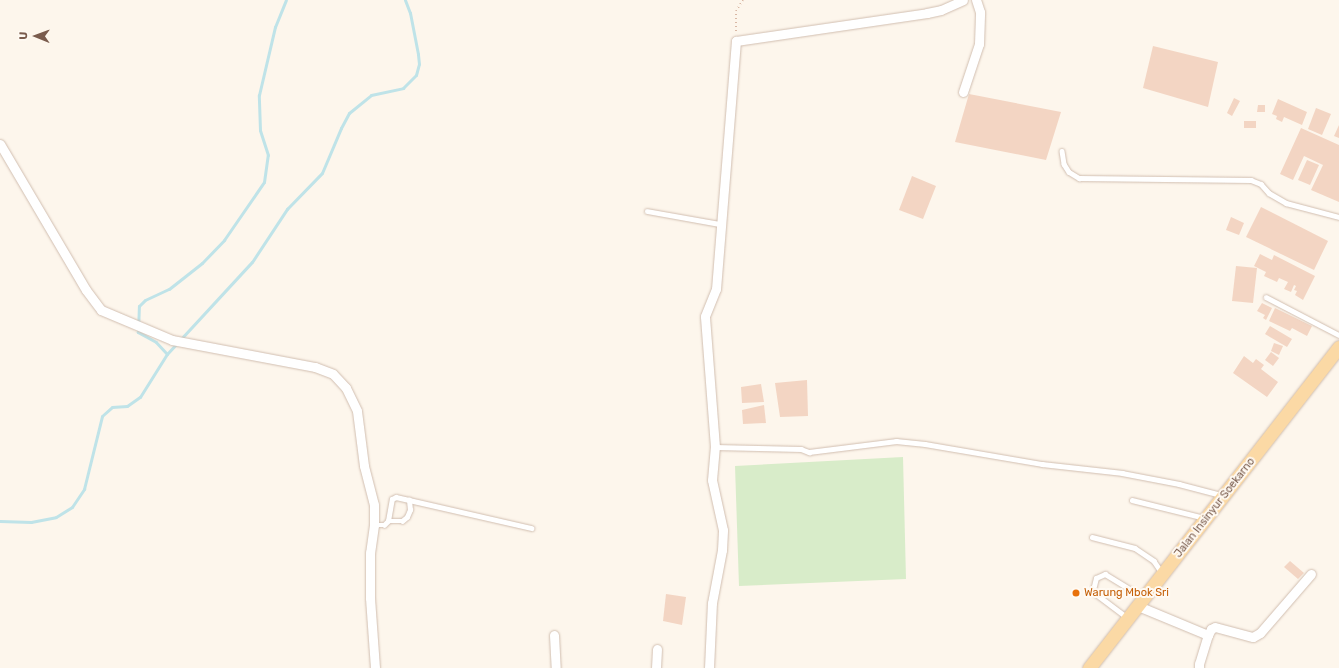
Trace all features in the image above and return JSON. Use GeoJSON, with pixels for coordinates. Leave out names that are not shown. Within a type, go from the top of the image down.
{"type":"FeatureCollection","features":[{"type":"Feature","properties":{"kind":"main road","name":"Jalan Insinyur Soekarno"},"geometry":{"type":"LineString","coordinates":[[1089,668],[1339,347]]}},
{"type":"Feature","properties":{"kind":"street"},"geometry":{"type":"LineString","coordinates":[[709,668],[712,603],[722,550],[723,530],[712,480],[714,447],[705,316],[716,289],[720,224],[736,41],[927,13],[941,10],[962,0]]}},
{"type":"Feature","properties":{"kind":"street"},"geometry":{"type":"LineString","coordinates":[[963,92],[979,44],[980,12],[976,0]]}},
{"type":"Feature","properties":{"kind":"street"},"geometry":{"type":"LineString","coordinates":[[0,144],[82,283],[101,310],[172,340],[316,367],[333,374],[339,379],[352,399],[357,411],[366,476],[374,505],[374,524],[370,553],[370,598],[375,668]]}},
{"type":"Feature","properties":{"kind":"street"},"geometry":{"type":"LineString","coordinates":[[1199,668],[1198,664],[1211,629],[1215,627],[1249,637],[1256,636],[1311,574]]}},
{"type":"Feature","properties":{"kind":"street"},"geometry":{"type":"LineString","coordinates":[[1141,602],[1208,635]]}},
{"type":"Feature","properties":{"kind":"street"},"geometry":{"type":"LineString","coordinates":[[554,635],[556,668]]}},
{"type":"Feature","properties":{"kind":"street"},"geometry":{"type":"LineString","coordinates":[[656,668],[657,649]]}},
{"type":"Feature","properties":{"kind":"lane"},"geometry":{"type":"LineString","coordinates":[[1062,151],[1064,164],[1069,172],[1079,178],[1250,180],[1261,184],[1269,193],[1286,203],[1339,217]]}},
{"type":"Feature","properties":{"kind":"lane"},"geometry":{"type":"LineString","coordinates":[[647,211],[720,224]]}},
{"type":"Feature","properties":{"kind":"lane"},"geometry":{"type":"LineString","coordinates":[[1266,297],[1339,335]]}},
{"type":"Feature","properties":{"kind":"lane"},"geometry":{"type":"LineString","coordinates":[[714,447],[801,449],[809,452],[896,441],[925,444],[1042,464],[1122,473],[1179,484],[1223,496]]}},
{"type":"Feature","properties":{"kind":"lane"},"geometry":{"type":"LineString","coordinates":[[374,524],[384,525],[388,521],[392,499],[396,497],[531,528]]}},
{"type":"Feature","properties":{"kind":"lane"},"geometry":{"type":"LineString","coordinates":[[388,521],[402,521],[407,517],[410,510],[409,500]]}},
{"type":"Feature","properties":{"kind":"lane"},"geometry":{"type":"LineString","coordinates":[[1132,500],[1206,519]]}},
{"type":"Feature","properties":{"kind":"lane"},"geometry":{"type":"LineString","coordinates":[[1092,537],[1135,548],[1154,561],[1163,574]]}},
{"type":"Feature","properties":{"kind":"lane"},"geometry":{"type":"LineString","coordinates":[[1128,619],[1096,595],[1093,590],[1096,578],[1105,574],[1141,602]]}},
{"type":"Feature","properties":{"kind":"path"},"geometry":{"type":"LineString","coordinates":[[736,41],[736,11],[743,0]]}},
{"type":"Feature","properties":{"kind":"green space"},"geometry":{"type":"Polygon","coordinates":[[[903,457],[906,579],[739,586],[735,466],[903,457]]]}},
{"type":"Feature","properties":{"kind":"building"},"geometry":{"type":"Polygon","coordinates":[[[1153,46],[1218,62],[1208,107],[1143,88],[1153,46]]]}},
{"type":"Feature","properties":{"kind":"building"},"geometry":{"type":"Polygon","coordinates":[[[969,94],[1061,112],[1046,160],[955,142],[969,94]]]}},
{"type":"Feature","properties":{"kind":"building"},"geometry":{"type":"Polygon","coordinates":[[[1234,98],[1240,101],[1232,116],[1227,113],[1234,98]]]}},
{"type":"Feature","properties":{"kind":"building"},"geometry":{"type":"Polygon","coordinates":[[[1278,99],[1307,112],[1302,125],[1284,117],[1282,122],[1276,119],[1277,116],[1272,114],[1278,99]]]}},
{"type":"Feature","properties":{"kind":"building"},"geometry":{"type":"Polygon","coordinates":[[[1258,105],[1265,105],[1265,112],[1257,112],[1258,105]]]}},
{"type":"Feature","properties":{"kind":"building"},"geometry":{"type":"Polygon","coordinates":[[[1316,108],[1331,114],[1322,135],[1308,129],[1316,108]]]}},
{"type":"Feature","properties":{"kind":"building"},"geometry":{"type":"Polygon","coordinates":[[[1244,121],[1256,121],[1256,128],[1244,128],[1244,121]]]}},
{"type":"Feature","properties":{"kind":"building"},"geometry":{"type":"Polygon","coordinates":[[[1339,125],[1339,138],[1334,136],[1339,125]]]}},
{"type":"Feature","properties":{"kind":"building"},"geometry":{"type":"Polygon","coordinates":[[[1301,128],[1339,145],[1339,202],[1311,190],[1323,165],[1304,156],[1293,180],[1280,174],[1301,128]]]}},
{"type":"Feature","properties":{"kind":"building"},"geometry":{"type":"Polygon","coordinates":[[[1307,160],[1319,165],[1310,185],[1298,180],[1307,160]]]}},
{"type":"Feature","properties":{"kind":"building"},"geometry":{"type":"Polygon","coordinates":[[[912,176],[936,186],[923,219],[899,210],[912,176]]]}},
{"type":"Feature","properties":{"kind":"building"},"geometry":{"type":"Polygon","coordinates":[[[1261,207],[1328,241],[1314,270],[1246,237],[1261,207]]]}},
{"type":"Feature","properties":{"kind":"building"},"geometry":{"type":"Polygon","coordinates":[[[1231,217],[1244,223],[1239,235],[1226,230],[1231,217]]]}},
{"type":"Feature","properties":{"kind":"building"},"geometry":{"type":"Polygon","coordinates":[[[1260,254],[1272,260],[1274,255],[1315,276],[1303,300],[1295,295],[1297,291],[1294,290],[1296,286],[1294,285],[1291,292],[1284,289],[1288,282],[1279,278],[1277,282],[1264,276],[1266,272],[1254,266],[1260,254]]]}},
{"type":"Feature","properties":{"kind":"building"},"geometry":{"type":"Polygon","coordinates":[[[1236,266],[1257,268],[1253,303],[1232,301],[1236,266]]]}},
{"type":"Feature","properties":{"kind":"building"},"geometry":{"type":"Polygon","coordinates":[[[1262,303],[1272,308],[1266,320],[1263,318],[1265,315],[1257,311],[1262,303]]]}},
{"type":"Feature","properties":{"kind":"building"},"geometry":{"type":"Polygon","coordinates":[[[1275,308],[1312,326],[1307,336],[1292,328],[1290,331],[1269,321],[1275,308]]]}},
{"type":"Feature","properties":{"kind":"building"},"geometry":{"type":"Polygon","coordinates":[[[1270,326],[1292,339],[1287,347],[1265,334],[1270,326]]]}},
{"type":"Feature","properties":{"kind":"building"},"geometry":{"type":"Polygon","coordinates":[[[1274,343],[1283,346],[1279,355],[1271,351],[1274,343]]]}},
{"type":"Feature","properties":{"kind":"building"},"geometry":{"type":"Polygon","coordinates":[[[1271,352],[1279,358],[1273,366],[1265,360],[1271,352]]]}},
{"type":"Feature","properties":{"kind":"building"},"geometry":{"type":"Polygon","coordinates":[[[1244,356],[1253,363],[1256,359],[1264,365],[1261,369],[1278,382],[1267,397],[1233,373],[1244,356]]]}},
{"type":"Feature","properties":{"kind":"building"},"geometry":{"type":"Polygon","coordinates":[[[807,380],[808,416],[780,417],[775,383],[807,380]]]}},
{"type":"Feature","properties":{"kind":"building"},"geometry":{"type":"Polygon","coordinates":[[[761,384],[764,402],[742,403],[741,387],[761,384]]]}},
{"type":"Feature","properties":{"kind":"building"},"geometry":{"type":"Polygon","coordinates":[[[764,405],[766,423],[743,424],[742,410],[764,405]]]}},
{"type":"Feature","properties":{"kind":"building"},"geometry":{"type":"Polygon","coordinates":[[[1290,561],[1304,573],[1298,579],[1284,567],[1290,561]]]}},
{"type":"Feature","properties":{"kind":"building"},"geometry":{"type":"Polygon","coordinates":[[[666,594],[686,597],[682,625],[663,621],[666,594]]]}},
{"type":"Feature","properties":{"kind":"waterway"},"geometry":{"type":"LineString","coordinates":[[167,354],[156,342],[138,332],[139,306],[145,300],[169,289],[202,263],[224,240],[264,182],[268,155],[260,130],[259,95],[275,27],[286,0]]}},
{"type":"Feature","properties":{"kind":"waterway"},"geometry":{"type":"LineString","coordinates":[[0,521],[31,522],[56,517],[72,507],[84,489],[102,416],[112,407],[127,406],[140,397],[167,354],[252,262],[287,209],[322,173],[349,113],[371,95],[403,88],[416,75],[419,64],[418,54],[410,13],[405,0]]}},
{"type":"Feature","properties":{"kind":"place","name":"Warung Mbok Sri"},"geometry":{"type":"Point","coordinates":[1076,593]}}]}
